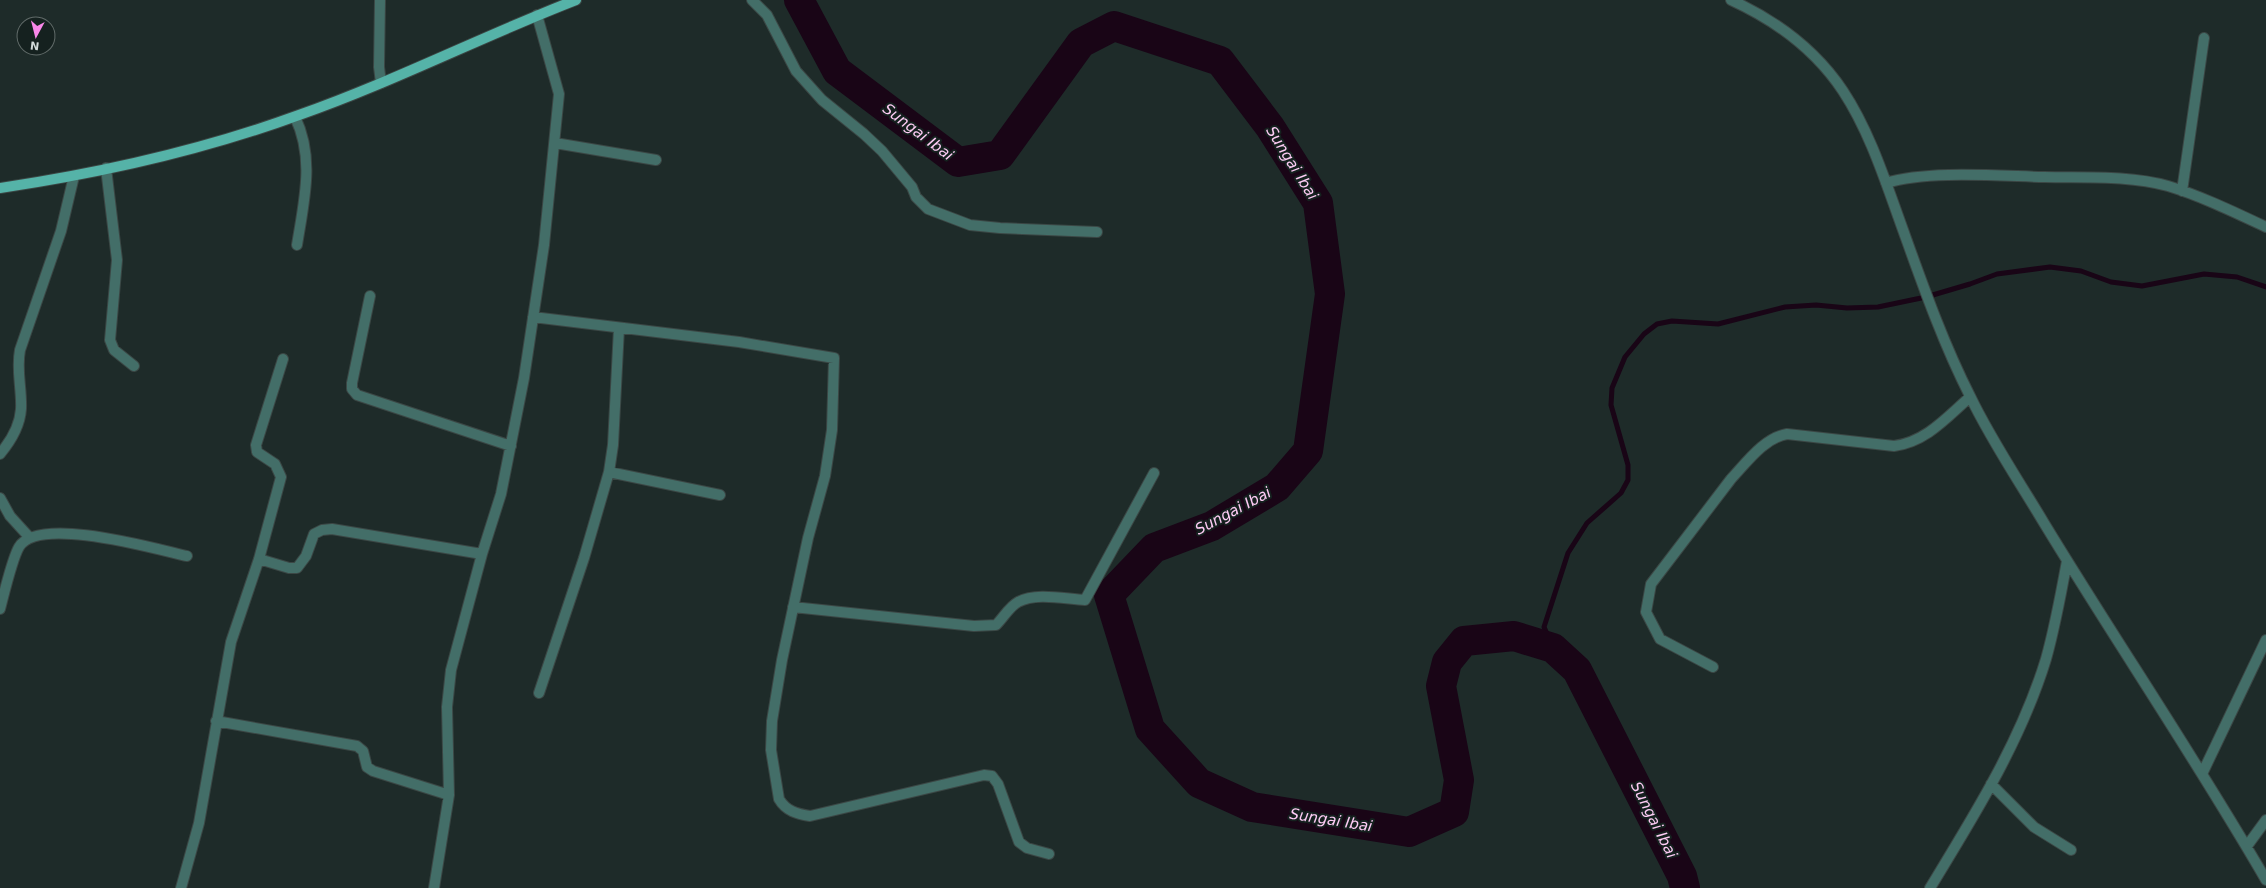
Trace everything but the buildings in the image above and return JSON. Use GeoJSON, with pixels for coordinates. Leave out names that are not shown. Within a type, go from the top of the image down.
{"type":"FeatureCollection","features":[{"type":"Feature","properties":{"kind":"main road"},"geometry":{"type":"LineString","coordinates":[[0,188],[74,176],[176,152],[295,117],[576,0]]}},
{"type":"Feature","properties":{"kind":"street"},"geometry":{"type":"LineString","coordinates":[[380,0],[379,67],[381,82]]}},
{"type":"Feature","properties":{"kind":"street"},"geometry":{"type":"LineString","coordinates":[[752,0],[768,15],[796,71],[822,100],[864,134],[882,151],[912,187],[916,197],[928,209],[970,225],[1000,228],[1097,232]]}},
{"type":"Feature","properties":{"kind":"street"},"geometry":{"type":"LineString","coordinates":[[1731,0],[1780,26],[1799,41],[1834,77],[1845,94],[1865,133],[1886,183],[1940,329],[1970,396],[2067,562],[2202,774],[2247,846],[2266,880]]}},
{"type":"Feature","properties":{"kind":"street"},"geometry":{"type":"LineString","coordinates":[[434,888],[449,795],[447,707],[451,670],[482,554],[502,494],[544,245],[559,94],[537,15]]}},
{"type":"Feature","properties":{"kind":"street"},"geometry":{"type":"LineString","coordinates":[[2182,191],[2204,38]]}},
{"type":"Feature","properties":{"kind":"street"},"geometry":{"type":"LineString","coordinates":[[295,117],[302,132],[307,158],[305,196],[297,245]]}},
{"type":"Feature","properties":{"kind":"street"},"geometry":{"type":"LineString","coordinates":[[555,143],[656,160]]}},
{"type":"Feature","properties":{"kind":"street"},"geometry":{"type":"LineString","coordinates":[[106,168],[118,260],[110,340],[114,350],[134,366]]}},
{"type":"Feature","properties":{"kind":"street"},"geometry":{"type":"LineString","coordinates":[[0,454],[10,442],[21,411],[17,370],[20,350],[61,231],[74,176]]}},
{"type":"Feature","properties":{"kind":"street"},"geometry":{"type":"LineString","coordinates":[[1886,183],[1905,179],[1940,176],[2087,178],[2146,182],[2182,191],[2266,227]]}},
{"type":"Feature","properties":{"kind":"street"},"geometry":{"type":"LineString","coordinates":[[370,296],[352,383],[352,389],[357,395],[511,446]]}},
{"type":"Feature","properties":{"kind":"street"},"geometry":{"type":"LineString","coordinates":[[533,317],[739,342],[834,358],[832,430],[826,471],[808,538],[793,607],[772,721],[771,750],[773,769],[777,791],[783,806],[795,814],[810,816],[984,775],[992,776],[998,784],[1019,842],[1027,848],[1049,854]]}},
{"type":"Feature","properties":{"kind":"street"},"geometry":{"type":"LineString","coordinates":[[539,693],[584,558],[609,472],[613,445],[619,328]]}},
{"type":"Feature","properties":{"kind":"street"},"geometry":{"type":"LineString","coordinates":[[181,888],[199,823],[231,642],[258,559],[281,478],[275,464],[256,452],[256,444],[283,359]]}},
{"type":"Feature","properties":{"kind":"street"},"geometry":{"type":"LineString","coordinates":[[1714,667],[1660,639],[1646,612],[1652,584],[1731,479],[1758,450],[1778,436],[1787,434],[1816,436],[1894,446],[1907,444],[1923,438],[1970,396]]}},
{"type":"Feature","properties":{"kind":"street"},"geometry":{"type":"LineString","coordinates":[[609,472],[720,495]]}},
{"type":"Feature","properties":{"kind":"street"},"geometry":{"type":"LineString","coordinates":[[793,607],[974,626],[996,625],[1009,609],[1019,601],[1033,598],[1085,600],[1154,473]]}},
{"type":"Feature","properties":{"kind":"street"},"geometry":{"type":"LineString","coordinates":[[0,498],[10,516],[30,538]]}},
{"type":"Feature","properties":{"kind":"street"},"geometry":{"type":"LineString","coordinates":[[258,559],[289,568],[297,568],[306,556],[314,534],[322,530],[332,529],[482,554]]}},
{"type":"Feature","properties":{"kind":"street"},"geometry":{"type":"LineString","coordinates":[[0,609],[19,547],[30,538],[45,533],[97,537],[187,556]]}},
{"type":"Feature","properties":{"kind":"street"},"geometry":{"type":"LineString","coordinates":[[1930,888],[1959,844],[2018,730],[2046,659],[2067,562]]}},
{"type":"Feature","properties":{"kind":"street"},"geometry":{"type":"LineString","coordinates":[[2202,774],[2266,640]]}},
{"type":"Feature","properties":{"kind":"street"},"geometry":{"type":"LineString","coordinates":[[216,720],[356,746],[363,751],[367,767],[373,771],[449,795]]}},
{"type":"Feature","properties":{"kind":"street"},"geometry":{"type":"LineString","coordinates":[[1991,784],[2034,827],[2071,850]]}},
{"type":"Feature","properties":{"kind":"street"},"geometry":{"type":"LineString","coordinates":[[2247,846],[2266,820]]}},
{"type":"Feature","properties":{"kind":"waterway","name":"Sungai Ibai"},"geometry":{"type":"LineString","coordinates":[[799,0],[837,71],[958,162],[1000,155],[1081,43],[1114,26],[1220,61],[1270,127],[1318,203],[1330,294],[1308,451],[1277,487],[1212,526],[1154,548],[1109,595],[1150,729],[1199,783],[1252,807],[1409,832],[1454,812],[1459,780],[1441,686],[1447,662],[1464,641],[1514,636],[1553,648],[1577,670],[1682,876],[1685,888]]}},
{"type":"Feature","properties":{"kind":"waterway"},"geometry":{"type":"LineString","coordinates":[[1553,648],[1544,627],[1568,553],[1587,523],[1621,493],[1628,480],[1628,465],[1611,405],[1612,388],[1625,357],[1644,334],[1657,324],[1672,321],[1718,324],[1785,307],[1816,305],[1847,308],[1878,307],[1926,297],[1997,274],[2050,267],[2081,271],[2111,282],[2142,286],[2204,274],[2237,277],[2266,287]]}}]}
